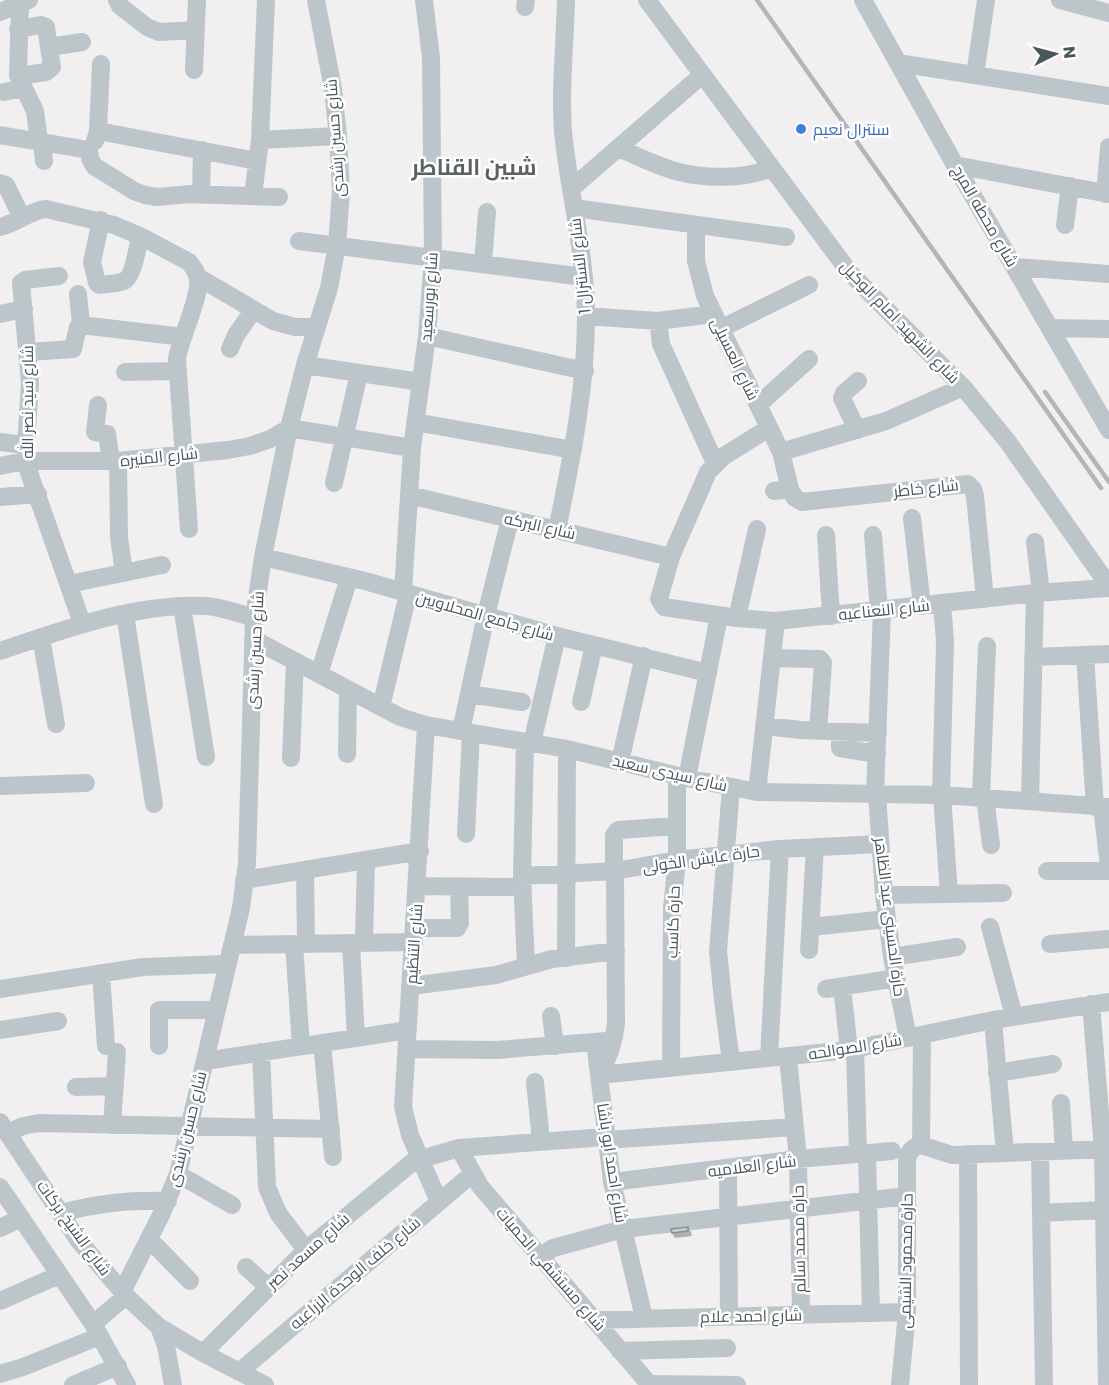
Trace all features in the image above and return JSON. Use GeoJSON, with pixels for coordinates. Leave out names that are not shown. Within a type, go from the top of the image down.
{"type":"FeatureCollection","features":[{"type":"Feature","properties":{"kind":"street"},"geometry":{"type":"LineString","coordinates":[[117,0],[120,6],[153,30],[165,33],[196,30]]}},
{"type":"Feature","properties":{"kind":"street"},"geometry":{"type":"LineString","coordinates":[[194,70],[197,0]]}},
{"type":"Feature","properties":{"kind":"street"},"geometry":{"type":"LineString","coordinates":[[253,196],[260,140],[266,0]]}},
{"type":"Feature","properties":{"kind":"street","name":"شارع حسين رشدى"},"geometry":{"type":"LineString","coordinates":[[124,1294],[168,1201],[178,1174],[241,908],[248,839],[254,618],[263,557],[289,428],[305,365],[329,288],[337,246],[341,191],[338,136],[332,77],[316,0]]}},
{"type":"Feature","properties":{"kind":"street","name":"شارع بورسعيد"},"geometry":{"type":"LineString","coordinates":[[381,707],[406,593],[412,448],[427,336],[433,258],[431,58],[424,0]]}},
{"type":"Feature","properties":{"kind":"street","name":"شارع السنترال 1"},"geometry":{"type":"LineString","coordinates":[[557,530],[573,450],[585,371],[586,316],[584,277],[563,125],[566,0]]}},
{"type":"Feature","properties":{"kind":"street","name":"شارع الشهيد امام الوكيل"},"geometry":{"type":"LineString","coordinates":[[647,0],[850,273],[963,387],[1008,442],[1109,587]]}},
{"type":"Feature","properties":{"kind":"street","name":"شارع محطه المرج"},"geometry":{"type":"LineString","coordinates":[[863,0],[955,165],[1108,426]]}},
{"type":"Feature","properties":{"kind":"street"},"geometry":{"type":"LineString","coordinates":[[975,75],[986,0]]}},
{"type":"Feature","properties":{"kind":"street"},"geometry":{"type":"LineString","coordinates":[[1060,0],[1101,8]]}},
{"type":"Feature","properties":{"kind":"street"},"geometry":{"type":"LineString","coordinates":[[1,10],[24,2]]}},
{"type":"Feature","properties":{"kind":"street"},"geometry":{"type":"LineString","coordinates":[[24,2],[18,29],[20,82],[35,111],[44,161]]}},
{"type":"Feature","properties":{"kind":"street"},"geometry":{"type":"LineString","coordinates":[[4,92],[52,67],[48,30],[44,25],[18,29]]}},
{"type":"Feature","properties":{"kind":"street"},"geometry":{"type":"LineString","coordinates":[[50,47],[82,42]]}},
{"type":"Feature","properties":{"kind":"street"},"geometry":{"type":"LineString","coordinates":[[898,63],[1109,96]]}},
{"type":"Feature","properties":{"kind":"street"},"geometry":{"type":"LineString","coordinates":[[101,64],[98,131],[97,138],[89,150],[94,166],[134,191],[157,197],[279,196]]}},
{"type":"Feature","properties":{"kind":"street"},"geometry":{"type":"LineString","coordinates":[[571,189],[702,75]]}},
{"type":"Feature","properties":{"kind":"street"},"geometry":{"type":"LineString","coordinates":[[98,131],[257,161]]}},
{"type":"Feature","properties":{"kind":"street"},"geometry":{"type":"LineString","coordinates":[[0,135],[89,150]]}},
{"type":"Feature","properties":{"kind":"street"},"geometry":{"type":"LineString","coordinates":[[260,140],[338,136]]}},
{"type":"Feature","properties":{"kind":"street"},"geometry":{"type":"LineString","coordinates":[[955,165],[1107,194],[1109,147]]}},
{"type":"Feature","properties":{"kind":"street"},"geometry":{"type":"LineString","coordinates":[[618,148],[665,168],[690,174],[749,176],[772,168]]}},
{"type":"Feature","properties":{"kind":"street"},"geometry":{"type":"LineString","coordinates":[[201,195],[202,150]]}},
{"type":"Feature","properties":{"kind":"street"},"geometry":{"type":"LineString","coordinates":[[0,183],[6,185],[22,218]]}},
{"type":"Feature","properties":{"kind":"street"},"geometry":{"type":"LineString","coordinates":[[1065,225],[1070,186]]}},
{"type":"Feature","properties":{"kind":"street"},"geometry":{"type":"LineString","coordinates":[[574,208],[786,237]]}},
{"type":"Feature","properties":{"kind":"street"},"geometry":{"type":"LineString","coordinates":[[0,227],[36,210],[46,209],[101,220],[140,236],[189,262],[198,277],[273,321],[295,327],[317,327]]}},
{"type":"Feature","properties":{"kind":"street"},"geometry":{"type":"LineString","coordinates":[[483,264],[487,212]]}},
{"type":"Feature","properties":{"kind":"street"},"geometry":{"type":"LineString","coordinates":[[101,220],[92,262],[99,285],[127,279],[140,236]]}},
{"type":"Feature","properties":{"kind":"street","name":"شارع العسيلى"},"geometry":{"type":"LineString","coordinates":[[696,225],[696,261],[705,296],[781,452],[782,490]]}},
{"type":"Feature","properties":{"kind":"street"},"geometry":{"type":"LineString","coordinates":[[299,240],[584,277]]}},
{"type":"Feature","properties":{"kind":"street"},"geometry":{"type":"LineString","coordinates":[[1015,267],[1109,274]]}},
{"type":"Feature","properties":{"kind":"street","name":"شارع سيد نصر الله"},"geometry":{"type":"LineString","coordinates":[[58,276],[23,281],[21,285],[28,352],[29,414],[25,453],[82,623]]}},
{"type":"Feature","properties":{"kind":"street"},"geometry":{"type":"LineString","coordinates":[[189,529],[178,371],[179,348],[198,290],[198,277]]}},
{"type":"Feature","properties":{"kind":"street"},"geometry":{"type":"LineString","coordinates":[[586,316],[658,321],[716,321],[809,285]]}},
{"type":"Feature","properties":{"kind":"street"},"geometry":{"type":"LineString","coordinates":[[28,352],[72,349],[78,327],[81,325],[78,294]]}},
{"type":"Feature","properties":{"kind":"street"},"geometry":{"type":"LineString","coordinates":[[0,314],[24,309]]}},
{"type":"Feature","properties":{"kind":"street"},"geometry":{"type":"LineString","coordinates":[[230,349],[236,335],[253,311]]}},
{"type":"Feature","properties":{"kind":"street"},"geometry":{"type":"LineString","coordinates":[[658,321],[661,344],[715,463]]}},
{"type":"Feature","properties":{"kind":"street"},"geometry":{"type":"LineString","coordinates":[[81,325],[183,337]]}},
{"type":"Feature","properties":{"kind":"street"},"geometry":{"type":"LineString","coordinates":[[1050,328],[1109,329]]}},
{"type":"Feature","properties":{"kind":"street"},"geometry":{"type":"LineString","coordinates":[[427,336],[585,371]]}},
{"type":"Feature","properties":{"kind":"street"},"geometry":{"type":"LineString","coordinates":[[758,405],[809,359]]}},
{"type":"Feature","properties":{"kind":"street"},"geometry":{"type":"LineString","coordinates":[[305,365],[421,382]]}},
{"type":"Feature","properties":{"kind":"street"},"geometry":{"type":"LineString","coordinates":[[125,372],[178,371]]}},
{"type":"Feature","properties":{"kind":"street"},"geometry":{"type":"LineString","coordinates":[[334,483],[359,373]]}},
{"type":"Feature","properties":{"kind":"street"},"geometry":{"type":"LineString","coordinates":[[857,430],[842,398],[844,393],[858,381]]}},
{"type":"Feature","properties":{"kind":"street"},"geometry":{"type":"LineString","coordinates":[[781,452],[915,410],[963,387]]}},
{"type":"Feature","properties":{"kind":"street"},"geometry":{"type":"LineString","coordinates":[[98,405],[88,430],[107,434],[115,461],[119,537],[124,573]]}},
{"type":"Feature","properties":{"kind":"street"},"geometry":{"type":"LineString","coordinates":[[416,422],[573,450]]}},
{"type":"Feature","properties":{"kind":"street"},"geometry":{"type":"LineString","coordinates":[[289,428],[412,448]]}},
{"type":"Feature","properties":{"kind":"street","name":"شارع المنيره"},"geometry":{"type":"LineString","coordinates":[[25,453],[115,461],[250,446],[270,439],[289,428]]}},
{"type":"Feature","properties":{"kind":"street"},"geometry":{"type":"LineString","coordinates":[[671,557],[702,481],[715,463],[769,428]]}},
{"type":"Feature","properties":{"kind":"street"},"geometry":{"type":"LineString","coordinates":[[0,442],[25,453]]}},
{"type":"Feature","properties":{"kind":"street"},"geometry":{"type":"LineString","coordinates":[[0,466],[25,453]]}},
{"type":"Feature","properties":{"kind":"street","name":"شارع خاطر"},"geometry":{"type":"LineString","coordinates":[[782,490],[802,502],[968,484],[974,489],[985,599]]}},
{"type":"Feature","properties":{"kind":"street"},"geometry":{"type":"LineString","coordinates":[[0,497],[38,494]]}},
{"type":"Feature","properties":{"kind":"street","name":"شارع البركه"},"geometry":{"type":"LineString","coordinates":[[409,495],[671,557]]}},
{"type":"Feature","properties":{"kind":"street"},"geometry":{"type":"LineString","coordinates":[[912,518],[922,606]]}},
{"type":"Feature","properties":{"kind":"street"},"geometry":{"type":"LineString","coordinates":[[466,834],[466,732],[469,694],[510,519]]}},
{"type":"Feature","properties":{"kind":"street"},"geometry":{"type":"LineString","coordinates":[[737,618],[758,529]]}},
{"type":"Feature","properties":{"kind":"street"},"geometry":{"type":"LineString","coordinates":[[826,535],[831,616]]}},
{"type":"Feature","properties":{"kind":"street","name":"حارة الحسينى عبد الظاهر"},"geometry":{"type":"LineString","coordinates":[[873,535],[881,610],[876,794],[884,895],[892,957],[896,978],[915,1037],[921,1145]]}},
{"type":"Feature","properties":{"kind":"street"},"geometry":{"type":"LineString","coordinates":[[1030,801],[1033,657],[1038,593],[1035,542]]}},
{"type":"Feature","properties":{"kind":"street","name":"شارع جامع المحلاويين"},"geometry":{"type":"LineString","coordinates":[[263,557],[406,593],[557,636],[708,673]]}},
{"type":"Feature","properties":{"kind":"street","name":"شارع النعناعيه"},"geometry":{"type":"LineString","coordinates":[[671,557],[659,599],[660,604],[668,609],[776,621],[1109,587]]}},
{"type":"Feature","properties":{"kind":"street"},"geometry":{"type":"LineString","coordinates":[[69,584],[162,565]]}},
{"type":"Feature","properties":{"kind":"street"},"geometry":{"type":"LineString","coordinates":[[319,674],[349,578]]}},
{"type":"Feature","properties":{"kind":"street"},"geometry":{"type":"LineString","coordinates":[[942,604],[945,641],[942,795],[949,894]]}},
{"type":"Feature","properties":{"kind":"street"},"geometry":{"type":"LineString","coordinates":[[182,606],[206,757]]}},
{"type":"Feature","properties":{"kind":"street"},"geometry":{"type":"LineString","coordinates":[[0,651],[82,623],[182,606],[215,608],[254,618]]}},
{"type":"Feature","properties":{"kind":"street"},"geometry":{"type":"LineString","coordinates":[[125,614],[154,804]]}},
{"type":"Feature","properties":{"kind":"street","name":"حارة كاسب"},"geometry":{"type":"LineString","coordinates":[[671,1068],[672,908],[677,860],[676,826],[682,777],[708,673],[719,616]]}},
{"type":"Feature","properties":{"kind":"street"},"geometry":{"type":"LineString","coordinates":[[757,792],[776,621]]}},
{"type":"Feature","properties":{"kind":"street"},"geometry":{"type":"LineString","coordinates":[[526,966],[522,882],[529,743],[557,636]]}},
{"type":"Feature","properties":{"kind":"street"},"geometry":{"type":"LineString","coordinates":[[41,637],[56,724]]}},
{"type":"Feature","properties":{"kind":"street","name":"شارع سيدى سعيد"},"geometry":{"type":"LineString","coordinates":[[253,639],[400,717],[426,725],[567,749],[731,787],[757,792],[942,795],[1102,807]]}},
{"type":"Feature","properties":{"kind":"street"},"geometry":{"type":"LineString","coordinates":[[581,702],[594,645]]}},
{"type":"Feature","properties":{"kind":"street"},"geometry":{"type":"LineString","coordinates":[[987,646],[983,797],[991,845]]}},
{"type":"Feature","properties":{"kind":"street"},"geometry":{"type":"LineString","coordinates":[[1033,657],[1109,654]]}},
{"type":"Feature","properties":{"kind":"street"},"geometry":{"type":"LineString","coordinates":[[1047,871],[1109,869],[1085,655]]}},
{"type":"Feature","properties":{"kind":"street"},"geometry":{"type":"LineString","coordinates":[[620,762],[644,657]]}},
{"type":"Feature","properties":{"kind":"street"},"geometry":{"type":"LineString","coordinates":[[772,658],[815,659],[823,663],[818,731]]}},
{"type":"Feature","properties":{"kind":"street"},"geometry":{"type":"LineString","coordinates":[[291,758],[295,661]]}},
{"type":"Feature","properties":{"kind":"street"},"geometry":{"type":"LineString","coordinates":[[347,754],[348,689]]}},
{"type":"Feature","properties":{"kind":"street"},"geometry":{"type":"LineString","coordinates":[[469,694],[522,702]]}},
{"type":"Feature","properties":{"kind":"street","name":"شارع التنظيم"},"geometry":{"type":"LineString","coordinates":[[426,725],[403,1107],[405,1122],[439,1202]]}},
{"type":"Feature","properties":{"kind":"street"},"geometry":{"type":"LineString","coordinates":[[764,726],[878,733]]}},
{"type":"Feature","properties":{"kind":"street"},"geometry":{"type":"LineString","coordinates":[[840,732],[840,748],[877,754]]}},
{"type":"Feature","properties":{"kind":"street"},"geometry":{"type":"LineString","coordinates":[[566,958],[567,749]]}},
{"type":"Feature","properties":{"kind":"street"},"geometry":{"type":"LineString","coordinates":[[0,786],[86,783]]}},
{"type":"Feature","properties":{"kind":"street"},"geometry":{"type":"LineString","coordinates":[[731,787],[718,951],[731,1062]]}},
{"type":"Feature","properties":{"kind":"street"},"geometry":{"type":"LineString","coordinates":[[599,1075],[614,1041],[615,832],[622,829],[676,826]]}},
{"type":"Feature","properties":{"kind":"street","name":"حارة عايش الخولى"},"geometry":{"type":"LineString","coordinates":[[417,886],[459,887],[522,882],[565,874],[615,871],[725,854],[880,844]]}},
{"type":"Feature","properties":{"kind":"street"},"geometry":{"type":"LineString","coordinates":[[810,950],[815,847]]}},
{"type":"Feature","properties":{"kind":"street"},"geometry":{"type":"LineString","coordinates":[[769,1058],[780,849]]}},
{"type":"Feature","properties":{"kind":"street"},"geometry":{"type":"LineString","coordinates":[[244,880],[420,851]]}},
{"type":"Feature","properties":{"kind":"street"},"geometry":{"type":"LineString","coordinates":[[356,1038],[357,943],[366,860]]}},
{"type":"Feature","properties":{"kind":"street"},"geometry":{"type":"LineString","coordinates":[[301,1046],[300,944],[305,870]]}},
{"type":"Feature","properties":{"kind":"street"},"geometry":{"type":"LineString","coordinates":[[232,945],[357,943],[457,928],[460,922],[459,887]]}},
{"type":"Feature","properties":{"kind":"street"},"geometry":{"type":"LineString","coordinates":[[884,895],[1003,893]]}},
{"type":"Feature","properties":{"kind":"street"},"geometry":{"type":"LineString","coordinates":[[811,927],[887,919]]}},
{"type":"Feature","properties":{"kind":"street"},"geometry":{"type":"LineString","coordinates":[[990,927],[1014,1016]]}},
{"type":"Feature","properties":{"kind":"street"},"geometry":{"type":"LineString","coordinates":[[1050,944],[1109,939]]}},
{"type":"Feature","properties":{"kind":"street"},"geometry":{"type":"LineString","coordinates":[[892,957],[957,947]]}},
{"type":"Feature","properties":{"kind":"street"},"geometry":{"type":"LineString","coordinates":[[411,986],[496,975],[566,958],[616,951]]}},
{"type":"Feature","properties":{"kind":"street"},"geometry":{"type":"LineString","coordinates":[[0,988],[143,967],[227,964]]}},
{"type":"Feature","properties":{"kind":"street"},"geometry":{"type":"LineString","coordinates":[[100,973],[112,1049],[115,1086],[112,1125]]}},
{"type":"Feature","properties":{"kind":"street"},"geometry":{"type":"LineString","coordinates":[[871,1313],[868,1200],[852,1049],[834,988],[896,978]]}},
{"type":"Feature","properties":{"kind":"street"},"geometry":{"type":"LineString","coordinates":[[1100,1003],[1106,1149],[1102,1209],[1107,1301],[1107,1385]]}},
{"type":"Feature","properties":{"kind":"street","name":"شارع الصوالحه"},"geometry":{"type":"LineString","coordinates":[[599,1075],[852,1049],[1014,1016],[1100,1003]]}},
{"type":"Feature","properties":{"kind":"street"},"geometry":{"type":"LineString","coordinates":[[159,1046],[157,1013],[159,1010],[216,1010]]}},
{"type":"Feature","properties":{"kind":"street"},"geometry":{"type":"LineString","coordinates":[[551,1017],[555,1046]]}},
{"type":"Feature","properties":{"kind":"street"},"geometry":{"type":"LineString","coordinates":[[993,1020],[1005,1153]]}},
{"type":"Feature","properties":{"kind":"street"},"geometry":{"type":"LineString","coordinates":[[0,1030],[58,1021]]}},
{"type":"Feature","properties":{"kind":"street"},"geometry":{"type":"LineString","coordinates":[[205,1061],[408,1030]]}},
{"type":"Feature","properties":{"kind":"street"},"geometry":{"type":"LineString","coordinates":[[407,1049],[497,1050],[614,1041]]}},
{"type":"Feature","properties":{"kind":"street","name":"شارع احمد ابو باشا"},"geometry":{"type":"LineString","coordinates":[[595,1042],[612,1182],[644,1318]]}},
{"type":"Feature","properties":{"kind":"street"},"geometry":{"type":"LineString","coordinates":[[322,1043],[333,1157]]}},
{"type":"Feature","properties":{"kind":"street"},"geometry":{"type":"LineString","coordinates":[[261,1052],[266,1180],[271,1200],[278,1213],[306,1250]]}},
{"type":"Feature","properties":{"kind":"street","name":"حارة محمد سالم"},"geometry":{"type":"LineString","coordinates":[[788,1057],[798,1160],[801,1315]]}},
{"type":"Feature","properties":{"kind":"street"},"geometry":{"type":"LineString","coordinates":[[997,1073],[1053,1064]]}},
{"type":"Feature","properties":{"kind":"street"},"geometry":{"type":"LineString","coordinates":[[535,1082],[541,1141]]}},
{"type":"Feature","properties":{"kind":"street"},"geometry":{"type":"LineString","coordinates":[[76,1087],[115,1086]]}},
{"type":"Feature","properties":{"kind":"street"},"geometry":{"type":"LineString","coordinates":[[1060,1103],[1064,1151]]}},
{"type":"Feature","properties":{"kind":"street"},"geometry":{"type":"LineString","coordinates":[[4,1127],[39,1123],[330,1129]]}},
{"type":"Feature","properties":{"kind":"street","name":"شارع الشيخ بركات"},"geometry":{"type":"LineString","coordinates":[[4,1127],[61,1213],[100,1267],[124,1294],[159,1326],[203,1353],[264,1385]]}},
{"type":"Feature","properties":{"kind":"street"},"geometry":{"type":"LineString","coordinates":[[420,1157],[459,1148],[541,1141],[795,1127]]}},
{"type":"Feature","properties":{"kind":"street"},"geometry":{"type":"LineString","coordinates":[[921,1145],[952,1155],[1106,1149]]}},
{"type":"Feature","properties":{"kind":"street","name":"حارة محمود الشيمى"},"geometry":{"type":"LineString","coordinates":[[900,1385],[907,1312],[908,1153],[914,1147],[921,1145]]}},
{"type":"Feature","properties":{"kind":"street","name":"شارع مستشفي الحميات"},"geometry":{"type":"LineString","coordinates":[[459,1148],[480,1186],[649,1384]]}},
{"type":"Feature","properties":{"kind":"street","name":"شارع العلاميه"},"geometry":{"type":"LineString","coordinates":[[612,1182],[892,1151]]}},
{"type":"Feature","properties":{"kind":"street"},"geometry":{"type":"LineString","coordinates":[[1040,1152],[1044,1385]]}},
{"type":"Feature","properties":{"kind":"street"},"geometry":{"type":"LineString","coordinates":[[968,1154],[969,1385]]}},
{"type":"Feature","properties":{"kind":"street","name":"شارع مسعد نصر"},"geometry":{"type":"LineString","coordinates":[[203,1353],[306,1250],[420,1157]]}},
{"type":"Feature","properties":{"kind":"street"},"geometry":{"type":"LineString","coordinates":[[728,1169],[729,1317]]}},
{"type":"Feature","properties":{"kind":"street"},"geometry":{"type":"LineString","coordinates":[[178,1174],[232,1204]]}},
{"type":"Feature","properties":{"kind":"street","name":"شارع خلف الوحدة الزراعيه"},"geometry":{"type":"LineString","coordinates":[[239,1372],[472,1174]]}},
{"type":"Feature","properties":{"kind":"street"},"geometry":{"type":"LineString","coordinates":[[0,1187],[96,1330],[127,1385]]}},
{"type":"Feature","properties":{"kind":"street"},"geometry":{"type":"LineString","coordinates":[[540,1257],[553,1248],[623,1229],[907,1196]]}},
{"type":"Feature","properties":{"kind":"street"},"geometry":{"type":"LineString","coordinates":[[61,1213],[96,1204],[132,1200],[168,1201]]}},
{"type":"Feature","properties":{"kind":"street"},"geometry":{"type":"LineString","coordinates":[[1041,1213],[1102,1209]]}},
{"type":"Feature","properties":{"kind":"street"},"geometry":{"type":"LineString","coordinates":[[0,1228],[21,1218]]}},
{"type":"Feature","properties":{"kind":"street"},"geometry":{"type":"LineString","coordinates":[[149,1239],[190,1281]]}},
{"type":"Feature","properties":{"kind":"street"},"geometry":{"type":"LineString","coordinates":[[246,1268],[268,1287]]}},
{"type":"Feature","properties":{"kind":"street"},"geometry":{"type":"LineString","coordinates":[[0,1301],[59,1275]]}},
{"type":"Feature","properties":{"kind":"street"},"geometry":{"type":"LineString","coordinates":[[0,1374],[23,1367],[96,1330],[124,1294]]}},
{"type":"Feature","properties":{"kind":"street","name":"شارع احمد علام"},"geometry":{"type":"LineString","coordinates":[[594,1320],[907,1312]]}},
{"type":"Feature","properties":{"kind":"street"},"geometry":{"type":"LineString","coordinates":[[159,1326],[166,1346],[173,1385]]}},
{"type":"Feature","properties":{"kind":"street"},"geometry":{"type":"LineString","coordinates":[[620,1350],[727,1348]]}},
{"type":"Feature","properties":{"kind":"street"},"geometry":{"type":"LineString","coordinates":[[73,1385],[118,1366]]}},
{"type":"Feature","properties":{"kind":"street"},"geometry":{"type":"LineString","coordinates":[[649,1384],[737,1385]]}},
{"type":"Feature","properties":{"kind":"building"},"geometry":{"type":"Polygon","coordinates":[[[688,1227],[688,1231],[672,1233],[671,1229],[688,1227]]]}},
{"type":"Feature","properties":{"kind":"railway"},"geometry":{"type":"LineString","coordinates":[[757,0],[1101,488]]}},
{"type":"Feature","properties":{"kind":"railway"},"geometry":{"type":"LineString","coordinates":[[1045,392],[1109,482]]}},
{"type":"Feature","properties":{"kind":"place","name":"سنترال نعيم"},"geometry":{"type":"Point","coordinates":[801,129]}},
{"type":"Feature","properties":{"kind":"district","name":"شبين القناطر"},"geometry":{"type":"Point","coordinates":[474,167]}}]}
